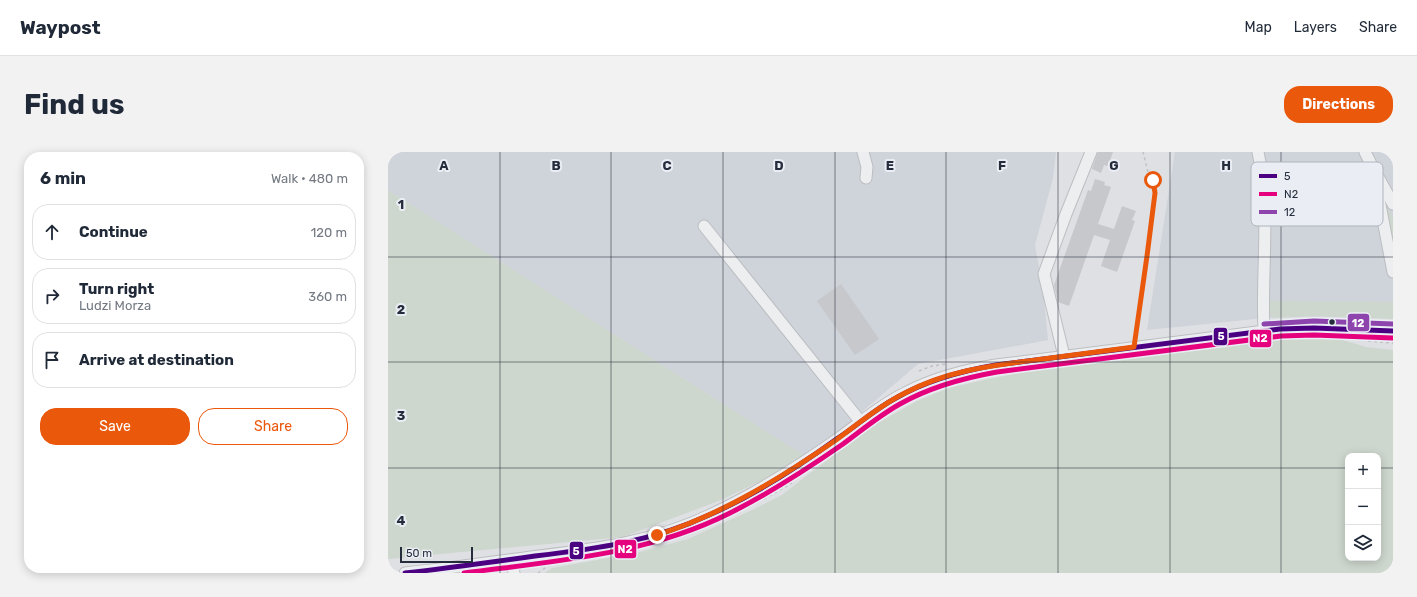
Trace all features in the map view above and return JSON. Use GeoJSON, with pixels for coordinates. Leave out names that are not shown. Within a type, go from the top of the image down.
{"type":"FeatureCollection","features":[{"type":"Feature","properties":{"kind":"street"},"geometry":{"type":"LineString","coordinates":[[863,152],[867,167],[866,178]]}},
{"type":"Feature","properties":{"kind":"street"},"geometry":{"type":"LineString","coordinates":[[1064,356],[1044,274],[1091,152]]}},
{"type":"Feature","properties":{"kind":"street"},"geometry":{"type":"LineString","coordinates":[[1258,152],[1260,162]]}},
{"type":"Feature","properties":{"kind":"street"},"geometry":{"type":"LineString","coordinates":[[1365,152],[1370,162]]}},
{"type":"Feature","properties":{"kind":"street"},"geometry":{"type":"LineString","coordinates":[[1383,186],[1393,204]]}},
{"type":"Feature","properties":{"kind":"street"},"geometry":{"type":"LineString","coordinates":[[1383,220],[1393,272]]}},
{"type":"Feature","properties":{"kind":"street"},"geometry":{"type":"LineString","coordinates":[[704,226],[860,421]]}},
{"type":"Feature","properties":{"kind":"street"},"geometry":{"type":"LineString","coordinates":[[1264,331],[1265,226]]}},
{"type":"Feature","properties":{"kind":"street"},"geometry":{"type":"LineString","coordinates":[[405,573],[597,549],[631,542],[683,526],[722,509],[771,482],[822,449],[881,406],[904,393],[957,372],[1064,356],[1264,331],[1314,328],[1393,331]]}},
{"type":"Feature","properties":{"kind":"street"},"geometry":{"type":"LineString","coordinates":[[512,560],[514,573]]}},
{"type":"Feature","properties":{"kind":"path"},"geometry":{"type":"LineString","coordinates":[[1134,347],[1155,193],[1153,180],[1148,172],[1143,152]]}},
{"type":"Feature","properties":{"kind":"path"},"geometry":{"type":"LineString","coordinates":[[1368,341],[1393,343]]}},
{"type":"Feature","properties":{"kind":"shaded area"},"geometry":{"type":"Polygon","coordinates":[[[388,152],[1056,152],[1053,178],[1035,245],[1043,290],[1048,340],[918,364],[808,458],[388,190],[388,152]]]}},
{"type":"Feature","properties":{"kind":"shaded area"},"geometry":{"type":"Polygon","coordinates":[[[1175,152],[1393,152],[1393,318],[1285,316],[1147,330],[1175,152]]]}},
{"type":"Feature","properties":{"kind":"shaded area"},"geometry":{"type":"Polygon","coordinates":[[[388,190],[808,458],[721,500],[623,537],[388,559],[388,190]]]}},
{"type":"Feature","properties":{"kind":"shaded area"},"geometry":{"type":"Polygon","coordinates":[[[1383,198],[1393,218],[1393,249],[1383,198]]]}},
{"type":"Feature","properties":{"kind":"shaded area"},"geometry":{"type":"Polygon","coordinates":[[[1269,301],[1393,302],[1393,319],[1318,316],[1273,318],[1269,313],[1269,301]]]}},
{"type":"Feature","properties":{"kind":"shaded area"},"geometry":{"type":"Polygon","coordinates":[[[1307,336],[1336,338],[1366,347],[1393,350],[1393,573],[545,573],[552,568],[636,553],[688,539],[782,495],[878,423],[917,401],[949,388],[1067,364],[1307,336]]]}},
{"type":"Feature","properties":{"kind":"building"},"geometry":{"type":"Polygon","coordinates":[[[1098,152],[1113,152],[1108,166],[1104,165],[1101,173],[1092,169],[1098,152]]]}},
{"type":"Feature","properties":{"kind":"building"},"geometry":{"type":"Polygon","coordinates":[[[1095,179],[1105,182],[1104,185],[1111,187],[1098,224],[1114,229],[1122,206],[1136,211],[1132,220],[1135,221],[1117,272],[1101,266],[1110,240],[1094,235],[1069,306],[1058,302],[1054,285],[1088,190],[1091,191],[1095,179]]]}},
{"type":"Feature","properties":{"kind":"building"},"geometry":{"type":"Polygon","coordinates":[[[841,284],[879,339],[855,355],[817,301],[841,284]]]}},
{"type":"Feature","properties":{"kind":"transit line","name":"12"},"geometry":{"type":"LineString","coordinates":[[1264,324],[1314,321],[1393,324]]}},
{"type":"Feature","properties":{"kind":"transit line","name":"5"},"geometry":{"type":"LineString","coordinates":[[405,573],[602,547],[646,538],[688,524],[743,499],[776,480],[896,398],[932,381],[970,370],[996,365],[1280,329],[1314,328],[1393,331]]}},
{"type":"Feature","properties":{"kind":"transit line","name":"N2"},"geometry":{"type":"LineString","coordinates":[[464,573],[566,560],[600,554],[666,538],[698,527],[730,513],[788,480],[900,404],[935,388],[959,380],[997,372],[1281,336],[1314,335],[1393,338]]}},
{"type":"Feature","properties":{"kind":"route"},"geometry":{"type":"LineString","coordinates":[[657,535],[708,516],[771,482],[840,437],[881,406],[904,393],[934,380],[957,372],[985,367],[1134,347],[1155,193],[1153,180]]}}]}
